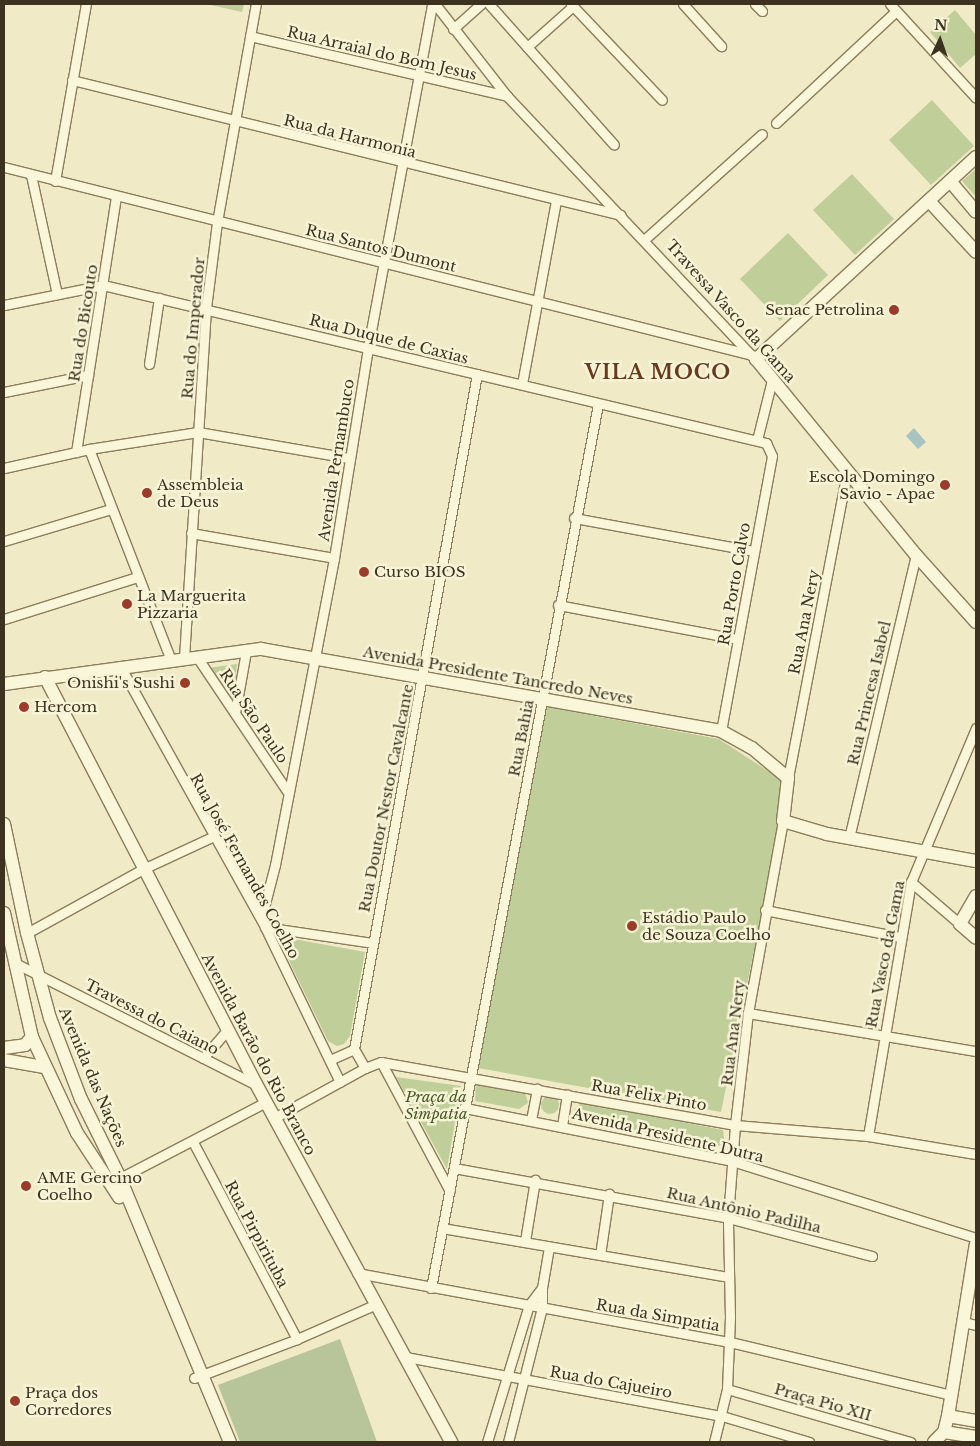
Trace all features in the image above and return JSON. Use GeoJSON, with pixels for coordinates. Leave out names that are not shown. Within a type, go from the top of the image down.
{"type":"FeatureCollection","features":[{"type":"Feature","properties":{"kind":"street"},"geometry":{"type":"LineString","coordinates":[[56,181],[86,4]]}},
{"type":"Feature","properties":{"kind":"street","name":"Rua do Imperador"},"geometry":{"type":"LineString","coordinates":[[184,658],[206,308],[217,222],[256,4]]}},
{"type":"Feature","properties":{"kind":"street","name":"Travessa Vasco da Gama"},"geometry":{"type":"LineString","coordinates":[[434,4],[508,96],[645,239],[754,357],[916,555],[976,622]]}},
{"type":"Feature","properties":{"kind":"street","name":"Avenida Pernambuco"},"geometry":{"type":"LineString","coordinates":[[263,923],[287,791],[334,558],[349,458],[401,163],[434,4]]}},
{"type":"Feature","properties":{"kind":"street"},"geometry":{"type":"LineString","coordinates":[[453,29],[481,4]]}},
{"type":"Feature","properties":{"kind":"street"},"geometry":{"type":"LineString","coordinates":[[489,4],[614,144]]}},
{"type":"Feature","properties":{"kind":"street"},"geometry":{"type":"LineString","coordinates":[[683,4],[721,46]]}},
{"type":"Feature","properties":{"kind":"street"},"geometry":{"type":"LineString","coordinates":[[755,4],[762,11]]}},
{"type":"Feature","properties":{"kind":"street"},"geometry":{"type":"LineString","coordinates":[[527,47],[572,5],[662,100]]}},
{"type":"Feature","properties":{"kind":"street"},"geometry":{"type":"LineString","coordinates":[[776,123],[893,7],[976,98]]}},
{"type":"Feature","properties":{"kind":"street","name":"Rua Arraial do Bom Jesus"},"geometry":{"type":"LineString","coordinates":[[250,36],[508,96]]}},
{"type":"Feature","properties":{"kind":"street","name":"Rua da Harmonia"},"geometry":{"type":"LineString","coordinates":[[72,80],[401,163],[621,215]]}},
{"type":"Feature","properties":{"kind":"street"},"geometry":{"type":"LineString","coordinates":[[645,239],[762,134]]}},
{"type":"Feature","properties":{"kind":"street"},"geometry":{"type":"LineString","coordinates":[[754,357],[976,157]]}},
{"type":"Feature","properties":{"kind":"street","name":"Rua Santos Dumont"},"geometry":{"type":"LineString","coordinates":[[4,167],[116,198],[754,357]]}},
{"type":"Feature","properties":{"kind":"street"},"geometry":{"type":"LineString","coordinates":[[31,175],[57,294]]}},
{"type":"Feature","properties":{"kind":"street"},"geometry":{"type":"LineString","coordinates":[[950,182],[976,212]]}},
{"type":"Feature","properties":{"kind":"street","name":"Rua do Bicouto"},"geometry":{"type":"LineString","coordinates":[[76,452],[116,198]]}},
{"type":"Feature","properties":{"kind":"street"},"geometry":{"type":"LineString","coordinates":[[522,384],[539,302],[556,201]]}},
{"type":"Feature","properties":{"kind":"street"},"geometry":{"type":"LineString","coordinates":[[929,201],[976,252]]}},
{"type":"Feature","properties":{"kind":"street","name":"Rua Duque de Caxias"},"geometry":{"type":"LineString","coordinates":[[4,305],[103,285],[206,308],[766,443]]}},
{"type":"Feature","properties":{"kind":"street"},"geometry":{"type":"LineString","coordinates":[[149,364],[159,298]]}},
{"type":"Feature","properties":{"kind":"street","name":"Rua Doutor Nestor Cavalcante"},"geometry":{"type":"LineString","coordinates":[[354,1049],[477,374]]}},
{"type":"Feature","properties":{"kind":"street"},"geometry":{"type":"LineString","coordinates":[[4,392],[88,375]]}},
{"type":"Feature","properties":{"kind":"street"},"geometry":{"type":"LineString","coordinates":[[757,440],[772,380]]}},
{"type":"Feature","properties":{"kind":"street","name":"Rua Bahia"},"geometry":{"type":"LineString","coordinates":[[431,1288],[542,700],[574,518],[598,404]]}},
{"type":"Feature","properties":{"kind":"street"},"geometry":{"type":"LineString","coordinates":[[4,468],[89,449],[198,432],[349,458]]}},
{"type":"Feature","properties":{"kind":"street","name":"Rua Porto Calvo"},"geometry":{"type":"LineString","coordinates":[[721,731],[772,456],[766,443]]}},
{"type":"Feature","properties":{"kind":"street"},"geometry":{"type":"LineString","coordinates":[[89,449],[138,577],[184,658]]}},
{"type":"Feature","properties":{"kind":"street","name":"Rua Ana Nery"},"geometry":{"type":"LineString","coordinates":[[788,778],[847,471]]}},
{"type":"Feature","properties":{"kind":"street"},"geometry":{"type":"LineString","coordinates":[[4,541],[111,509]]}},
{"type":"Feature","properties":{"kind":"street"},"geometry":{"type":"LineString","coordinates":[[574,518],[754,551]]}},
{"type":"Feature","properties":{"kind":"street"},"geometry":{"type":"LineString","coordinates":[[191,533],[334,558]]}},
{"type":"Feature","properties":{"kind":"street","name":"Rua Princesa Isabel"},"geometry":{"type":"LineString","coordinates":[[849,838],[916,555]]}},
{"type":"Feature","properties":{"kind":"street"},"geometry":{"type":"LineString","coordinates":[[4,619],[138,577]]}},
{"type":"Feature","properties":{"kind":"street"},"geometry":{"type":"LineString","coordinates":[[558,605],[738,639]]}},
{"type":"Feature","properties":{"kind":"street","name":"Avenida Presidente Tancredo Neves"},"geometry":{"type":"LineString","coordinates":[[4,684],[120,666],[269,650],[721,731],[752,748],[788,778]]}},
{"type":"Feature","properties":{"kind":"street"},"geometry":{"type":"LineString","coordinates":[[235,713],[246,651]]}},
{"type":"Feature","properties":{"kind":"street","name":"Rua São Paulo"},"geometry":{"type":"LineString","coordinates":[[184,658],[235,713],[287,791]]}},
{"type":"Feature","properties":{"kind":"street","name":"Rua José Fernandes Coelho"},"geometry":{"type":"LineString","coordinates":[[120,666],[212,837],[263,923],[332,1059],[340,1082]]}},
{"type":"Feature","properties":{"kind":"street","name":"Avenida Barão do Rio Branco"},"geometry":{"type":"LineString","coordinates":[[45,677],[227,1030],[374,1305],[406,1357],[451,1442]]}},
{"type":"Feature","properties":{"kind":"street","name":"Rua Vasco da Gama"},"geometry":{"type":"LineString","coordinates":[[868,1136],[883,1035],[910,882],[976,728]]}},
{"type":"Feature","properties":{"kind":"street"},"geometry":{"type":"LineString","coordinates":[[788,778],[783,821],[849,838],[976,861]]}},
{"type":"Feature","properties":{"kind":"street","name":"Rua Ana Nery"},"geometry":{"type":"LineString","coordinates":[[714,1442],[722,1416],[727,1389],[730,1342],[728,1218],[735,1125],[748,1013],[765,910],[783,821]]}},
{"type":"Feature","properties":{"kind":"street","name":"Avenida das Nações"},"geometry":{"type":"LineString","coordinates":[[4,824],[27,933],[50,1018],[81,1099],[120,1178],[198,1376],[221,1442]]}},
{"type":"Feature","properties":{"kind":"street"},"geometry":{"type":"LineString","coordinates":[[27,933],[143,869],[212,837]]}},
{"type":"Feature","properties":{"kind":"street"},"geometry":{"type":"LineString","coordinates":[[910,882],[976,938]]}},
{"type":"Feature","properties":{"kind":"street"},"geometry":{"type":"LineString","coordinates":[[960,924],[976,896]]}},
{"type":"Feature","properties":{"kind":"street"},"geometry":{"type":"LineString","coordinates":[[765,910],[900,937]]}},
{"type":"Feature","properties":{"kind":"street","name":"Avenida das Nações"},"geometry":{"type":"LineString","coordinates":[[4,914],[32,1037],[44,1068],[77,1133],[113,1185],[198,1376],[230,1442]]}},
{"type":"Feature","properties":{"kind":"street"},"geometry":{"type":"LineString","coordinates":[[263,923],[373,943]]}},
{"type":"Feature","properties":{"kind":"street","name":"Travessa do Caiano"},"geometry":{"type":"LineString","coordinates":[[15,964],[256,1084]]}},
{"type":"Feature","properties":{"kind":"street"},"geometry":{"type":"LineString","coordinates":[[748,1013],[976,1051]]}},
{"type":"Feature","properties":{"kind":"street"},"geometry":{"type":"LineString","coordinates":[[203,1058],[227,1030]]}},
{"type":"Feature","properties":{"kind":"street"},"geometry":{"type":"LineString","coordinates":[[4,1048],[24,1045],[32,1037]]}},
{"type":"Feature","properties":{"kind":"street"},"geometry":{"type":"LineString","coordinates":[[332,1059],[354,1049],[365,1068]]}},
{"type":"Feature","properties":{"kind":"street"},"geometry":{"type":"LineString","coordinates":[[4,1060],[44,1068]]}},
{"type":"Feature","properties":{"kind":"street"},"geometry":{"type":"LineString","coordinates":[[274,1118],[365,1068],[381,1062],[450,1191]]}},
{"type":"Feature","properties":{"kind":"street","name":"Rua Felix Pinto"},"geometry":{"type":"LineString","coordinates":[[381,1062],[735,1125],[868,1136],[976,1154]]}},
{"type":"Feature","properties":{"kind":"street"},"geometry":{"type":"LineString","coordinates":[[530,1120],[537,1089]]}},
{"type":"Feature","properties":{"kind":"street"},"geometry":{"type":"LineString","coordinates":[[562,1126],[567,1094]]}},
{"type":"Feature","properties":{"kind":"street"},"geometry":{"type":"LineString","coordinates":[[120,1178],[193,1142],[266,1102]]}},
{"type":"Feature","properties":{"kind":"street","name":"Avenida Presidente Dutra"},"geometry":{"type":"LineString","coordinates":[[465,1108],[732,1160],[976,1238]]}},
{"type":"Feature","properties":{"kind":"street","name":"Rua Pirpirituba"},"geometry":{"type":"LineString","coordinates":[[193,1142],[297,1339]]}},
{"type":"Feature","properties":{"kind":"street","name":"Rua Antônio Padilha"},"geometry":{"type":"LineString","coordinates":[[454,1168],[535,1180],[728,1218],[872,1256]]}},
{"type":"Feature","properties":{"kind":"street"},"geometry":{"type":"LineString","coordinates":[[525,1241],[535,1180]]}},
{"type":"Feature","properties":{"kind":"street"},"geometry":{"type":"LineString","coordinates":[[600,1255],[609,1194]]}},
{"type":"Feature","properties":{"kind":"street"},"geometry":{"type":"LineString","coordinates":[[442,1228],[728,1277]]}},
{"type":"Feature","properties":{"kind":"street"},"geometry":{"type":"LineString","coordinates":[[934,1442],[944,1432],[948,1416],[976,1244]]}},
{"type":"Feature","properties":{"kind":"street"},"geometry":{"type":"LineString","coordinates":[[508,1442],[526,1381],[542,1308],[542,1288],[549,1247]]}},
{"type":"Feature","properties":{"kind":"street","name":"Rua da Simpatia"},"geometry":{"type":"LineString","coordinates":[[357,1273],[730,1342],[951,1396]]}},
{"type":"Feature","properties":{"kind":"street"},"geometry":{"type":"LineString","coordinates":[[487,1442],[529,1305],[542,1288]]}},
{"type":"Feature","properties":{"kind":"street"},"geometry":{"type":"LineString","coordinates":[[198,1376],[297,1339],[374,1305]]}},
{"type":"Feature","properties":{"kind":"street"},"geometry":{"type":"LineString","coordinates":[[963,1322],[976,1324]]}},
{"type":"Feature","properties":{"kind":"street","name":"Rua do Cajueiro"},"geometry":{"type":"LineString","coordinates":[[406,1357],[526,1381],[722,1416],[809,1442]]}},
{"type":"Feature","properties":{"kind":"street","name":"Praça Pio XII"},"geometry":{"type":"LineString","coordinates":[[727,1389],[906,1442]]}},
{"type":"Feature","properties":{"kind":"street"},"geometry":{"type":"LineString","coordinates":[[948,1416],[976,1421]]}},
{"type":"Feature","properties":{"kind":"street"},"geometry":{"type":"LineString","coordinates":[[944,1432],[976,1437]]}},
{"type":"Feature","properties":{"kind":"green space"},"geometry":{"type":"Polygon","coordinates":[[[206,4],[244,4],[242,12],[206,4]]]}},
{"type":"Feature","properties":{"kind":"green space"},"geometry":{"type":"Polygon","coordinates":[[[955,10],[976,35],[976,54],[960,68],[930,32],[955,10]]]}},
{"type":"Feature","properties":{"kind":"green space"},"geometry":{"type":"Polygon","coordinates":[[[932,100],[974,146],[931,185],[889,140],[932,100]]]}},
{"type":"Feature","properties":{"kind":"green space"},"geometry":{"type":"Polygon","coordinates":[[[976,169],[976,197],[962,181],[976,169]]]}},
{"type":"Feature","properties":{"kind":"green space"},"geometry":{"type":"Polygon","coordinates":[[[852,174],[894,219],[855,255],[813,210],[852,174]]]}},
{"type":"Feature","properties":{"kind":"green space"},"geometry":{"type":"Polygon","coordinates":[[[788,233],[828,275],[780,321],[740,279],[788,233]]]}},
{"type":"Feature","properties":{"kind":"green space"},"geometry":{"type":"Polygon","coordinates":[[[237,664],[232,708],[208,668],[237,664]]]}},
{"type":"Feature","properties":{"kind":"green space","name":"Estádio Paulo de Souza Coelho"},"geometry":{"type":"Polygon","coordinates":[[[547,707],[719,739],[788,784],[721,1112],[478,1068],[547,707]]]}},
{"type":"Feature","properties":{"kind":"green space"},"geometry":{"type":"Polygon","coordinates":[[[277,936],[365,952],[350,1036],[344,1044],[337,1046],[328,1041],[277,936]]]}},
{"type":"Feature","properties":{"kind":"green space","name":"Praça da Simpatia"},"geometry":{"type":"Polygon","coordinates":[[[396,1077],[461,1086],[447,1169],[396,1077]]]}},
{"type":"Feature","properties":{"kind":"green space"},"geometry":{"type":"Polygon","coordinates":[[[479,1082],[525,1092],[528,1103],[519,1109],[475,1101],[476,1084],[479,1082]]]}},
{"type":"Feature","properties":{"kind":"green space"},"geometry":{"type":"Polygon","coordinates":[[[550,1096],[556,1099],[559,1105],[556,1111],[550,1114],[544,1111],[541,1105],[544,1099],[550,1096]]]}},
{"type":"Feature","properties":{"kind":"green space"},"geometry":{"type":"Polygon","coordinates":[[[582,1102],[723,1130],[725,1146],[676,1140],[577,1120],[574,1110],[582,1102]]]}},
{"type":"Feature","properties":{"kind":"green space"},"geometry":{"type":"Polygon","coordinates":[[[340,1339],[377,1442],[240,1442],[218,1385],[340,1339]]]}},
{"type":"Feature","properties":{"kind":"water"},"geometry":{"type":"Polygon","coordinates":[[[914,428],[926,442],[918,449],[906,436],[914,428]]]}},
{"type":"Feature","properties":{"kind":"place","name":"Senac Petrolina"},"geometry":{"type":"Point","coordinates":[894,310]}},
{"type":"Feature","properties":{"kind":"place","name":"Escola Domingo Savio - Apae"},"geometry":{"type":"Point","coordinates":[945,485]}},
{"type":"Feature","properties":{"kind":"place","name":"Assembleia de Deus"},"geometry":{"type":"Point","coordinates":[147,493]}},
{"type":"Feature","properties":{"kind":"place","name":"Curso BIOS"},"geometry":{"type":"Point","coordinates":[364,572]}},
{"type":"Feature","properties":{"kind":"place","name":"La Marguerita Pizzaria"},"geometry":{"type":"Point","coordinates":[127,604]}},
{"type":"Feature","properties":{"kind":"place","name":"Onishi's Sushi"},"geometry":{"type":"Point","coordinates":[185,683]}},
{"type":"Feature","properties":{"kind":"place","name":"Hercom"},"geometry":{"type":"Point","coordinates":[24,707]}},
{"type":"Feature","properties":{"kind":"place","name":"Estádio Paulo de Souza Coelho"},"geometry":{"type":"Point","coordinates":[632,926]}},
{"type":"Feature","properties":{"kind":"place","name":"AME Gercino Coelho"},"geometry":{"type":"Point","coordinates":[26,1186]}},
{"type":"Feature","properties":{"kind":"place","name":"Praça dos Corredores"},"geometry":{"type":"Point","coordinates":[15,1401]}},
{"type":"Feature","properties":{"kind":"district","name":"VILA MOCO"},"geometry":{"type":"Point","coordinates":[658,372]}}]}
